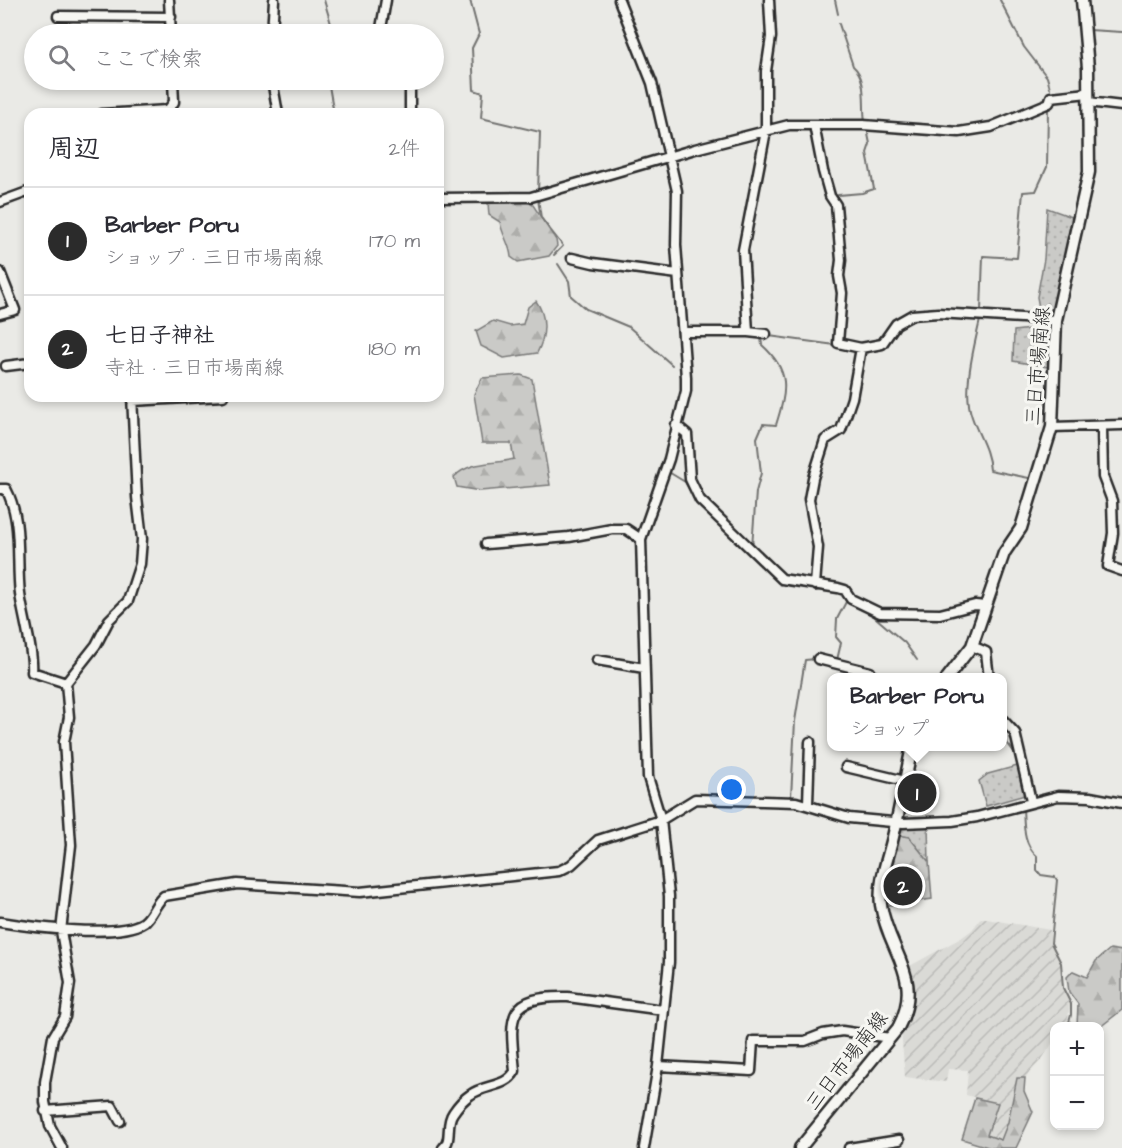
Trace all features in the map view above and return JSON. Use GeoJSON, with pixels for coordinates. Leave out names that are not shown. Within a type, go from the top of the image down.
{"type":"FeatureCollection","features":[{"type":"Feature","properties":{"kind":"main road","name":"三日市場南線"},"geometry":{"type":"LineString","coordinates":[[950,673],[972,645],[1004,553],[1021,528],[1052,427],[1056,321],[1089,172],[1083,0]]}},
{"type":"Feature","properties":{"kind":"main road","name":"三日市場南線"},"geometry":{"type":"LineString","coordinates":[[800,1148],[890,1038],[903,1018],[910,992],[907,976],[881,906],[881,888],[911,751]]}},
{"type":"Feature","properties":{"kind":"street"},"geometry":{"type":"LineString","coordinates":[[170,0],[171,24]]}},
{"type":"Feature","properties":{"kind":"street"},"geometry":{"type":"LineString","coordinates":[[273,24],[274,0]]}},
{"type":"Feature","properties":{"kind":"street"},"geometry":{"type":"LineString","coordinates":[[382,24],[386,0]]}},
{"type":"Feature","properties":{"kind":"street"},"geometry":{"type":"LineString","coordinates":[[619,0],[651,83],[677,191],[678,274],[686,391],[669,459],[641,539],[648,777],[661,820],[669,896],[669,962],[658,1066],[644,1148]]}},
{"type":"Feature","properties":{"kind":"street"},"geometry":{"type":"LineString","coordinates":[[748,332],[743,250],[766,130],[766,71],[771,37],[769,0]]}},
{"type":"Feature","properties":{"kind":"street"},"geometry":{"type":"LineString","coordinates":[[58,16],[171,17]]}},
{"type":"Feature","properties":{"kind":"street"},"geometry":{"type":"LineString","coordinates":[[170,108],[174,102],[173,90]]}},
{"type":"Feature","properties":{"kind":"street"},"geometry":{"type":"LineString","coordinates":[[274,90],[277,108]]}},
{"type":"Feature","properties":{"kind":"street"},"geometry":{"type":"LineString","coordinates":[[410,90],[410,108]]}},
{"type":"Feature","properties":{"kind":"street"},"geometry":{"type":"LineString","coordinates":[[444,198],[531,197],[670,156],[789,125],[814,124],[959,132],[991,127],[1048,103],[1051,97],[1056,95],[1088,98],[1122,106]]}},
{"type":"Feature","properties":{"kind":"street"},"geometry":{"type":"LineString","coordinates":[[814,124],[823,171],[830,196],[836,205],[841,260],[839,276],[842,293],[838,344],[861,348],[882,344],[896,324],[912,315],[938,313],[1056,321]]}},
{"type":"Feature","properties":{"kind":"street"},"geometry":{"type":"LineString","coordinates":[[0,202],[24,193]]}},
{"type":"Feature","properties":{"kind":"street"},"geometry":{"type":"LineString","coordinates":[[572,258],[593,263],[678,274]]}},
{"type":"Feature","properties":{"kind":"street"},"geometry":{"type":"LineString","coordinates":[[0,272],[15,310],[0,314]]}},
{"type":"Feature","properties":{"kind":"street"},"geometry":{"type":"LineString","coordinates":[[683,332],[766,334]]}},
{"type":"Feature","properties":{"kind":"street"},"geometry":{"type":"LineString","coordinates":[[815,585],[818,547],[809,499],[813,478],[825,440],[841,430],[852,398],[861,348]]}},
{"type":"Feature","properties":{"kind":"street"},"geometry":{"type":"LineString","coordinates":[[6,366],[24,364]]}},
{"type":"Feature","properties":{"kind":"street"},"geometry":{"type":"LineString","coordinates":[[62,1148],[45,1111],[45,1082],[53,1037],[65,1017],[70,983],[61,931],[71,845],[64,742],[69,717],[66,683],[96,645],[110,620],[128,601],[140,564],[142,539],[137,497],[132,402]]}},
{"type":"Feature","properties":{"kind":"street"},"geometry":{"type":"LineString","coordinates":[[676,425],[687,434],[691,487],[700,500],[782,579],[845,590],[851,599],[880,613],[940,614],[975,605],[985,606]]}},
{"type":"Feature","properties":{"kind":"street"},"geometry":{"type":"LineString","coordinates":[[1052,427],[1122,425]]}},
{"type":"Feature","properties":{"kind":"street"},"geometry":{"type":"LineString","coordinates":[[1102,427],[1103,477],[1112,501],[1113,533],[1108,566],[1122,571]]}},
{"type":"Feature","properties":{"kind":"street"},"geometry":{"type":"LineString","coordinates":[[0,489],[6,489],[11,499],[20,551],[20,590],[26,636],[33,661],[32,672],[66,683]]}},
{"type":"Feature","properties":{"kind":"street"},"geometry":{"type":"LineString","coordinates":[[486,544],[569,537],[612,529],[626,529],[641,539]]}},
{"type":"Feature","properties":{"kind":"street"},"geometry":{"type":"LineString","coordinates":[[972,645],[986,652],[988,673]]}},
{"type":"Feature","properties":{"kind":"street"},"geometry":{"type":"LineString","coordinates":[[818,659],[870,673]]}},
{"type":"Feature","properties":{"kind":"street"},"geometry":{"type":"LineString","coordinates":[[597,660],[644,668]]}},
{"type":"Feature","properties":{"kind":"street"},"geometry":{"type":"LineString","coordinates":[[1007,724],[1015,733],[1031,801]]}},
{"type":"Feature","properties":{"kind":"street"},"geometry":{"type":"LineString","coordinates":[[808,804],[810,742]]}},
{"type":"Feature","properties":{"kind":"street"},"geometry":{"type":"LineString","coordinates":[[846,767],[906,781]]}},
{"type":"Feature","properties":{"kind":"street"},"geometry":{"type":"LineString","coordinates":[[0,922],[61,931],[136,926],[149,916],[164,896],[237,884],[360,892],[559,871],[571,865],[598,840],[661,820],[694,799],[808,804],[849,818],[896,822],[952,821],[1031,801],[1073,796],[1122,803]]}},
{"type":"Feature","properties":{"kind":"street"},"geometry":{"type":"LineString","coordinates":[[443,1148],[448,1140],[448,1122],[469,1095],[506,1082],[516,1071],[512,1034],[516,1008],[554,996],[663,1010]]}},
{"type":"Feature","properties":{"kind":"street"},"geometry":{"type":"LineString","coordinates":[[658,1066],[751,1071],[753,1041],[805,1041],[823,1034],[842,1031],[890,1038]]}},
{"type":"Feature","properties":{"kind":"street"},"geometry":{"type":"LineString","coordinates":[[45,1111],[112,1106],[120,1121]]}},
{"type":"Feature","properties":{"kind":"street"},"geometry":{"type":"LineString","coordinates":[[849,1148],[899,1140]]}},
{"type":"Feature","properties":{"kind":"shaded area"},"geometry":{"type":"Polygon","coordinates":[[[981,918],[1050,930],[1050,943],[1060,963],[1062,989],[1070,1004],[1068,1022],[1050,1022],[1050,1047],[1042,1059],[1025,1078],[1017,1078],[1008,1122],[1001,1140],[987,1135],[997,1103],[966,1095],[968,1070],[948,1069],[946,1082],[905,1077],[901,1030],[915,995],[908,967],[972,930],[981,918]]]}},
{"type":"Feature","properties":{"kind":"green space"},"geometry":{"type":"Polygon","coordinates":[[[496,200],[528,202],[533,205],[556,240],[557,246],[549,256],[518,262],[511,257],[500,222],[489,215],[488,203],[496,200]]]}},
{"type":"Feature","properties":{"kind":"green space"},"geometry":{"type":"Polygon","coordinates":[[[1047,208],[1072,217],[1048,336],[1048,367],[1013,361],[1014,331],[1039,328],[1041,319],[1037,297],[1044,259],[1047,208]]]}},
{"type":"Feature","properties":{"kind":"green space"},"geometry":{"type":"Polygon","coordinates":[[[536,301],[544,320],[542,340],[537,353],[504,358],[481,346],[476,331],[493,321],[510,326],[523,324],[528,307],[536,301]]]}},
{"type":"Feature","properties":{"kind":"green space"},"geometry":{"type":"Polygon","coordinates":[[[521,375],[532,379],[550,485],[480,491],[457,487],[454,477],[468,468],[514,459],[511,443],[482,443],[474,394],[482,378],[521,375]]]}},
{"type":"Feature","properties":{"kind":"green space"},"geometry":{"type":"Polygon","coordinates":[[[1021,765],[1025,795],[986,806],[979,781],[988,774],[1021,765]]]}},
{"type":"Feature","properties":{"kind":"green space"},"geometry":{"type":"Polygon","coordinates":[[[904,826],[928,826],[929,862],[909,837],[897,835],[904,826]]]}},
{"type":"Feature","properties":{"kind":"green space"},"geometry":{"type":"Polygon","coordinates":[[[897,835],[909,837],[929,862],[932,899],[883,906],[882,890],[897,835]]]}},
{"type":"Feature","properties":{"kind":"green space"},"geometry":{"type":"Polygon","coordinates":[[[1110,949],[1122,951],[1122,1010],[1104,1024],[1104,1022],[1077,1022],[1078,1004],[1069,992],[1067,977],[1073,971],[1087,977],[1096,961],[1110,949]]]}},
{"type":"Feature","properties":{"kind":"green space"},"geometry":{"type":"Polygon","coordinates":[[[1017,1078],[1025,1078],[1024,1091],[1033,1112],[1016,1148],[991,1148],[962,1139],[975,1098],[998,1103],[987,1135],[1001,1140],[1008,1122],[1017,1078]]]}},
{"type":"Feature","properties":{"kind":"waterway"},"geometry":{"type":"LineString","coordinates":[[324,0],[331,24]]}},
{"type":"Feature","properties":{"kind":"waterway"},"geometry":{"type":"LineString","coordinates":[[470,0],[479,34],[472,48],[474,90],[483,93],[481,118],[540,132],[538,193]]}},
{"type":"Feature","properties":{"kind":"waterway"},"geometry":{"type":"LineString","coordinates":[[835,0],[838,14]]}},
{"type":"Feature","properties":{"kind":"waterway"},"geometry":{"type":"LineString","coordinates":[[1000,0],[1024,47],[1047,77],[1050,88]]}},
{"type":"Feature","properties":{"kind":"waterway"},"geometry":{"type":"LineString","coordinates":[[839,24],[853,66],[858,71],[863,85],[865,121]]}},
{"type":"Feature","properties":{"kind":"waterway"},"geometry":{"type":"LineString","coordinates":[[1089,30],[1122,32]]}},
{"type":"Feature","properties":{"kind":"waterway"},"geometry":{"type":"LineString","coordinates":[[330,90],[333,108]]}},
{"type":"Feature","properties":{"kind":"waterway"},"geometry":{"type":"LineString","coordinates":[[981,311],[983,256],[1017,258],[1023,192],[1036,191],[1047,167],[1048,108]]}},
{"type":"Feature","properties":{"kind":"waterway"},"geometry":{"type":"LineString","coordinates":[[836,199],[838,195],[862,193],[874,189],[867,153],[870,144],[868,134]]}},
{"type":"Feature","properties":{"kind":"waterway"},"geometry":{"type":"LineString","coordinates":[[538,199],[541,218],[563,246],[554,255]]}},
{"type":"Feature","properties":{"kind":"waterway"},"geometry":{"type":"LineString","coordinates":[[558,264],[569,281],[571,296],[586,309],[629,327],[672,365]]}},
{"type":"Feature","properties":{"kind":"waterway"},"geometry":{"type":"LineString","coordinates":[[980,320],[969,382],[968,395],[972,417],[985,449],[990,470],[1029,478]]}},
{"type":"Feature","properties":{"kind":"waterway"},"geometry":{"type":"LineString","coordinates":[[769,336],[835,345]]}},
{"type":"Feature","properties":{"kind":"waterway"},"geometry":{"type":"LineString","coordinates":[[752,547],[756,492],[761,473],[757,438],[763,424],[776,425],[784,391],[782,373],[771,354],[762,345],[761,338]]}},
{"type":"Feature","properties":{"kind":"waterway"},"geometry":{"type":"LineString","coordinates":[[667,471],[685,482],[694,497]]}},
{"type":"Feature","properties":{"kind":"waterway"},"geometry":{"type":"LineString","coordinates":[[746,550],[777,579]]}},
{"type":"Feature","properties":{"kind":"waterway"},"geometry":{"type":"LineString","coordinates":[[808,586],[815,591],[825,589]]}},
{"type":"Feature","properties":{"kind":"waterway"},"geometry":{"type":"LineString","coordinates":[[837,660],[841,643],[836,637],[837,619],[847,600]]}},
{"type":"Feature","properties":{"kind":"waterway"},"geometry":{"type":"LineString","coordinates":[[869,612],[905,643],[917,660]]}},
{"type":"Feature","properties":{"kind":"waterway"},"geometry":{"type":"LineString","coordinates":[[791,797],[795,721],[805,660],[816,659]]}},
{"type":"Feature","properties":{"kind":"waterway"},"geometry":{"type":"LineString","coordinates":[[1007,743],[1017,756]]}},
{"type":"Feature","properties":{"kind":"waterway"},"geometry":{"type":"LineString","coordinates":[[1023,808],[1025,834],[1029,846],[1037,856],[1037,870],[1041,875],[1055,877],[1057,880],[1051,943],[1061,963],[1063,988],[1071,1004],[1069,1022]]}},
{"type":"Feature","properties":{"kind":"place","name":"Barber Poru"},"geometry":{"type":"Point","coordinates":[917,793]}},
{"type":"Feature","properties":{"kind":"place","name":"七日子神社"},"geometry":{"type":"Point","coordinates":[903,886]}}]}
